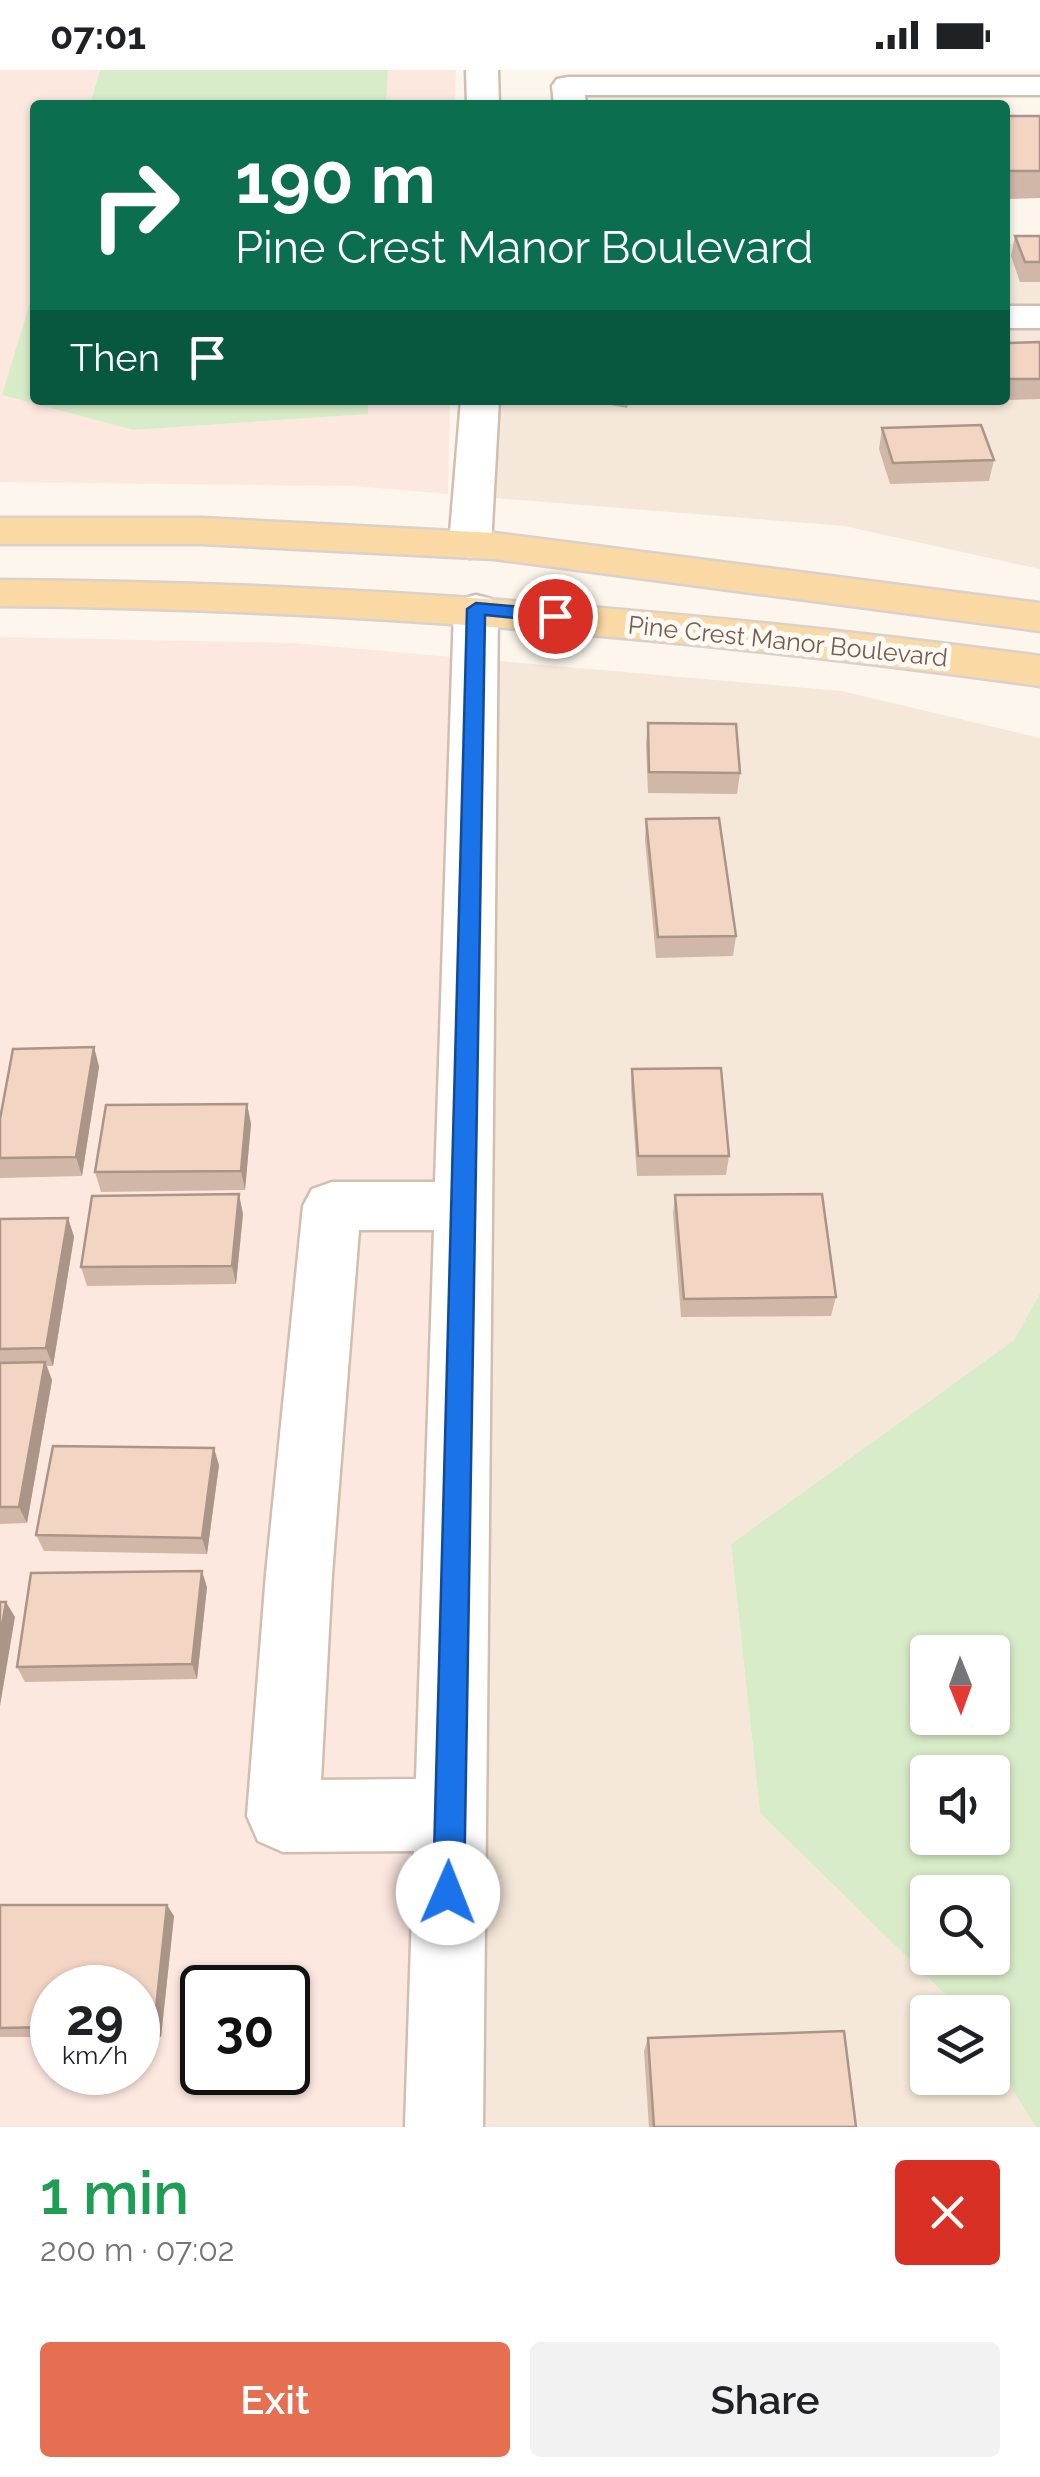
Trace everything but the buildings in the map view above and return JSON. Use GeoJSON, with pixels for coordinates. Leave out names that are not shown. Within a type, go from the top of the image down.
{"type":"FeatureCollection","features":[{"type":"Feature","properties":{"kind":"main road","name":"Pine Crest Manor Boulevard"},"geometry":{"type":"LineString","coordinates":[[0,531],[202,531],[470,544],[1040,617]]}},
{"type":"Feature","properties":{"kind":"main road","name":"Pine Crest Manor Boulevard"},"geometry":{"type":"LineString","coordinates":[[3,593],[75,571],[128,563],[200,561],[406,567],[470,544]]}},
{"type":"Feature","properties":{"kind":"main road","name":"Pine Crest Manor Boulevard"},"geometry":{"type":"LineString","coordinates":[[476,609],[533,592],[590,586],[730,602],[954,605]]}},
{"type":"Feature","properties":{"kind":"main road","name":"Pine Crest Manor Boulevard"},"geometry":{"type":"LineString","coordinates":[[3,593],[157,592],[476,609],[830,641],[1040,671]]}},
{"type":"Feature","properties":{"kind":"street"},"geometry":{"type":"LineString","coordinates":[[482,70],[482,100]]}},
{"type":"Feature","properties":{"kind":"street"},"geometry":{"type":"LineString","coordinates":[[569,100],[568,86],[1040,86]]}},
{"type":"Feature","properties":{"kind":"street"},"geometry":{"type":"LineString","coordinates":[[1010,317],[1040,317]]}},
{"type":"Feature","properties":{"kind":"street"},"geometry":{"type":"LineString","coordinates":[[470,544],[480,405]]}},
{"type":"Feature","properties":{"kind":"street"},"geometry":{"type":"LineString","coordinates":[[444,2127],[476,609]]}},
{"type":"Feature","properties":{"kind":"street"},"geometry":{"type":"LineString","coordinates":[[450,1815],[283,1816],[332,1206],[463,1206]]}},
{"type":"Feature","properties":{"kind":"shaded area"},"geometry":{"type":"Polygon","coordinates":[[[0,70],[100,70],[91,100],[30,100],[30,303],[3,395],[133,430],[367,414],[368,405],[450,405],[448,494],[353,486],[0,482],[0,70]]]}},
{"type":"Feature","properties":{"kind":"shaded area"},"geometry":{"type":"Polygon","coordinates":[[[388,70],[456,70],[455,100],[386,100],[388,70]]]}},
{"type":"Feature","properties":{"kind":"shaded area"},"geometry":{"type":"Polygon","coordinates":[[[1010,244],[1040,244],[1040,306],[1010,306],[1010,244]]]}},
{"type":"Feature","properties":{"kind":"shaded area"},"geometry":{"type":"Polygon","coordinates":[[[1010,328],[1040,328],[1040,569],[844,526],[494,498],[499,405],[1010,405],[1010,328]]]}},
{"type":"Feature","properties":{"kind":"shaded area"},"geometry":{"type":"Polygon","coordinates":[[[0,637],[293,643],[452,657],[403,2127],[0,2127],[0,637]]]}},
{"type":"Feature","properties":{"kind":"shaded area"},"geometry":{"type":"Polygon","coordinates":[[[498,661],[842,691],[1040,738],[1040,1293],[1014,1340],[731,1544],[760,1813],[910,1960],[910,1975],[925,1975],[946,1995],[910,1995],[910,2095],[1010,2095],[1010,2086],[1036,2127],[484,2127],[498,661]]]}},
{"type":"Feature","properties":{"kind":"green space"},"geometry":{"type":"Polygon","coordinates":[[[100,70],[388,70],[386,100],[91,100],[100,70]]]}},
{"type":"Feature","properties":{"kind":"green space"},"geometry":{"type":"Polygon","coordinates":[[[30,303],[30,402],[2,395],[30,303]]]}},
{"type":"Feature","properties":{"kind":"green space"},"geometry":{"type":"Polygon","coordinates":[[[39,405],[368,405],[368,414],[133,430],[39,405]]]}},
{"type":"Feature","properties":{"kind":"green space"},"geometry":{"type":"Polygon","coordinates":[[[1040,1293],[1040,2127],[1036,2127],[1010,2086],[1010,1995],[946,1995],[925,1975],[1010,1975],[1010,1875],[910,1875],[910,1960],[760,1813],[731,1544],[1014,1340],[1040,1293]]]}},
{"type":"Feature","properties":{"kind":"route"},"geometry":{"type":"LineString","coordinates":[[448,1893],[476,609],[555,616]]}}]}
